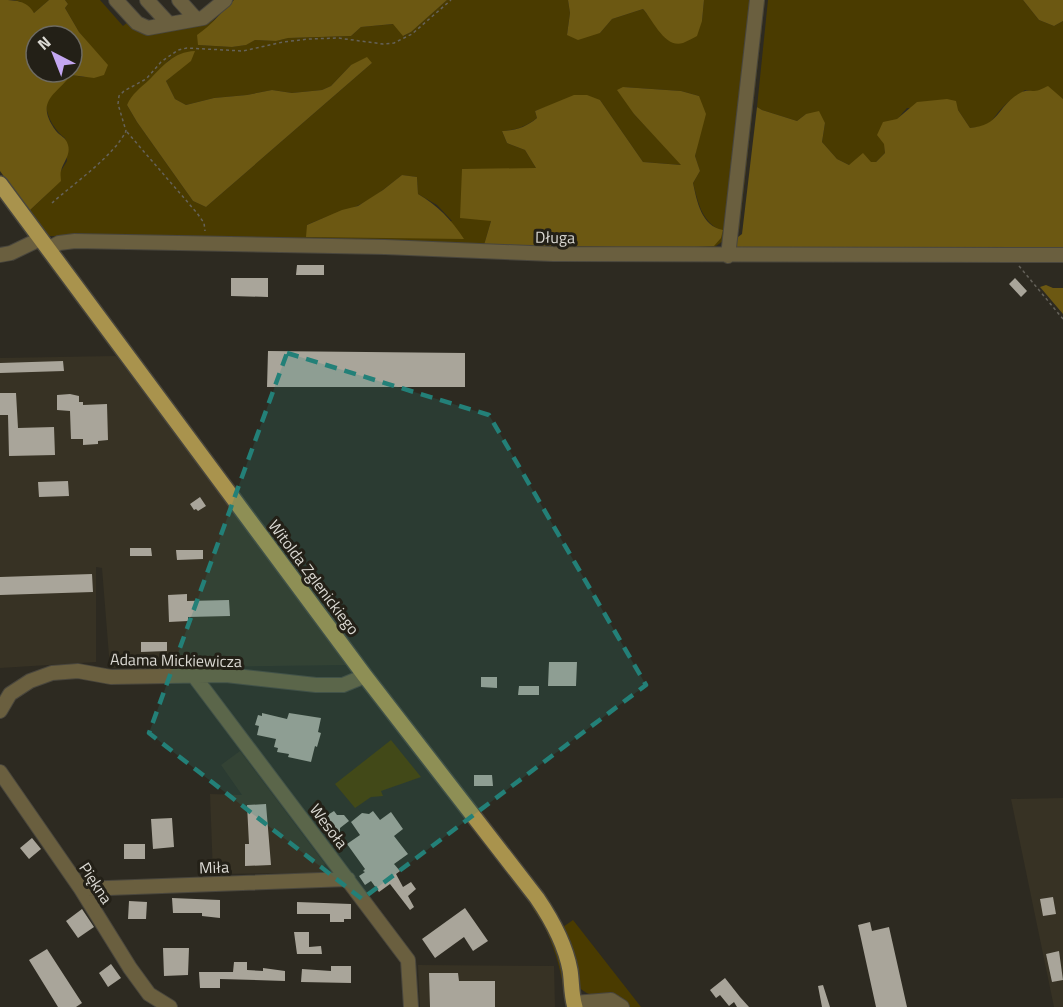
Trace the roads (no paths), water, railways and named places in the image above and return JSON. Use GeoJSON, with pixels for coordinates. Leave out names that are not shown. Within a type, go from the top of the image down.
{"type":"FeatureCollection","features":[{"type":"Feature","properties":{"kind":"main road","name":"Witolda Zglenickiego"},"geometry":{"type":"LineString","coordinates":[[0,184],[365,676],[547,913],[558,933],[568,961],[574,1006]]}},
{"type":"Feature","properties":{"kind":"street"},"geometry":{"type":"LineString","coordinates":[[116,0],[141,26],[148,28],[196,20],[209,14],[218,2]]}},
{"type":"Feature","properties":{"kind":"street"},"geometry":{"type":"LineString","coordinates":[[147,0],[169,24]]}},
{"type":"Feature","properties":{"kind":"street"},"geometry":{"type":"LineString","coordinates":[[179,0],[196,20]]}},
{"type":"Feature","properties":{"kind":"street"},"geometry":{"type":"LineString","coordinates":[[728,256],[757,0]]}},
{"type":"Feature","properties":{"kind":"street","name":"Długa"},"geometry":{"type":"LineString","coordinates":[[0,255],[44,244],[75,241],[386,247],[553,254],[1063,255]]}},
{"type":"Feature","properties":{"kind":"street","name":"Adama Mickiewicza"},"geometry":{"type":"LineString","coordinates":[[0,711],[10,694],[30,681],[52,673],[78,671],[111,677],[226,675],[316,685],[343,685],[365,676]]}},
{"type":"Feature","properties":{"kind":"street","name":"Wesoła"},"geometry":{"type":"LineString","coordinates":[[194,676],[408,960],[411,1007]]}},
{"type":"Feature","properties":{"kind":"street","name":"Piękna"},"geometry":{"type":"LineString","coordinates":[[0,772],[81,889],[130,968],[149,994],[170,1007]]}},
{"type":"Feature","properties":{"kind":"street","name":"Miła"},"geometry":{"type":"LineString","coordinates":[[81,889],[348,879]]}},
{"type":"Feature","properties":{"kind":"street"},"geometry":{"type":"LineString","coordinates":[[574,1006],[611,1000],[622,1007]]}}]}
